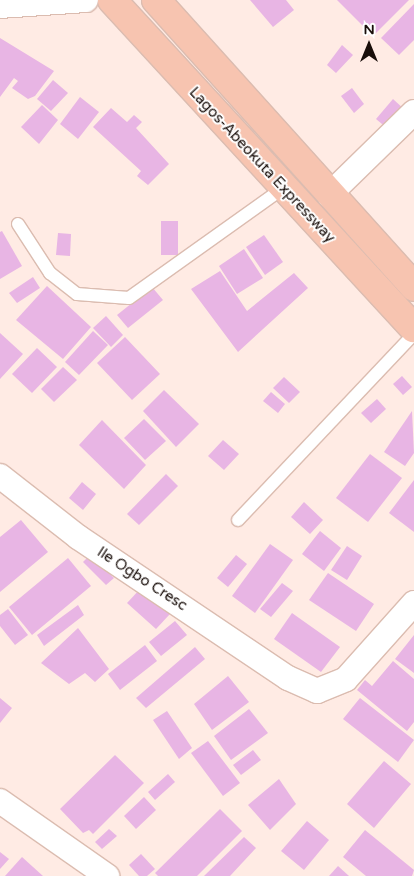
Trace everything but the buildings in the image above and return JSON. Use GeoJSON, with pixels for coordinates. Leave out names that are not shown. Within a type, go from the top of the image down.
{"type":"FeatureCollection","features":[{"type":"Feature","properties":{"kind":"highway","name":"Lagos-Abeokuta Expressway"},"geometry":{"type":"LineString","coordinates":[[112,0],[282,189],[414,328]]}},
{"type":"Feature","properties":{"kind":"highway","name":"Lagos-Abeokuta Expressway"},"geometry":{"type":"LineString","coordinates":[[156,0],[329,195],[414,287]]}},
{"type":"Feature","properties":{"kind":"street"},"geometry":{"type":"LineString","coordinates":[[0,6],[86,0]]}},
{"type":"Feature","properties":{"kind":"street"},"geometry":{"type":"LineString","coordinates":[[329,195],[414,112]]}},
{"type":"Feature","properties":{"kind":"street","name":"Ile Ogbo Cresc"},"geometry":{"type":"LineString","coordinates":[[0,476],[78,537],[288,678],[317,691],[346,679],[414,603]]}},
{"type":"Feature","properties":{"kind":"street"},"geometry":{"type":"LineString","coordinates":[[0,801],[107,876]]}},
{"type":"Feature","properties":{"kind":"lane"},"geometry":{"type":"LineString","coordinates":[[18,224],[50,273],[77,294],[129,298],[282,189]]}},
{"type":"Feature","properties":{"kind":"lane"},"geometry":{"type":"LineString","coordinates":[[238,520],[414,334]]}}]}
